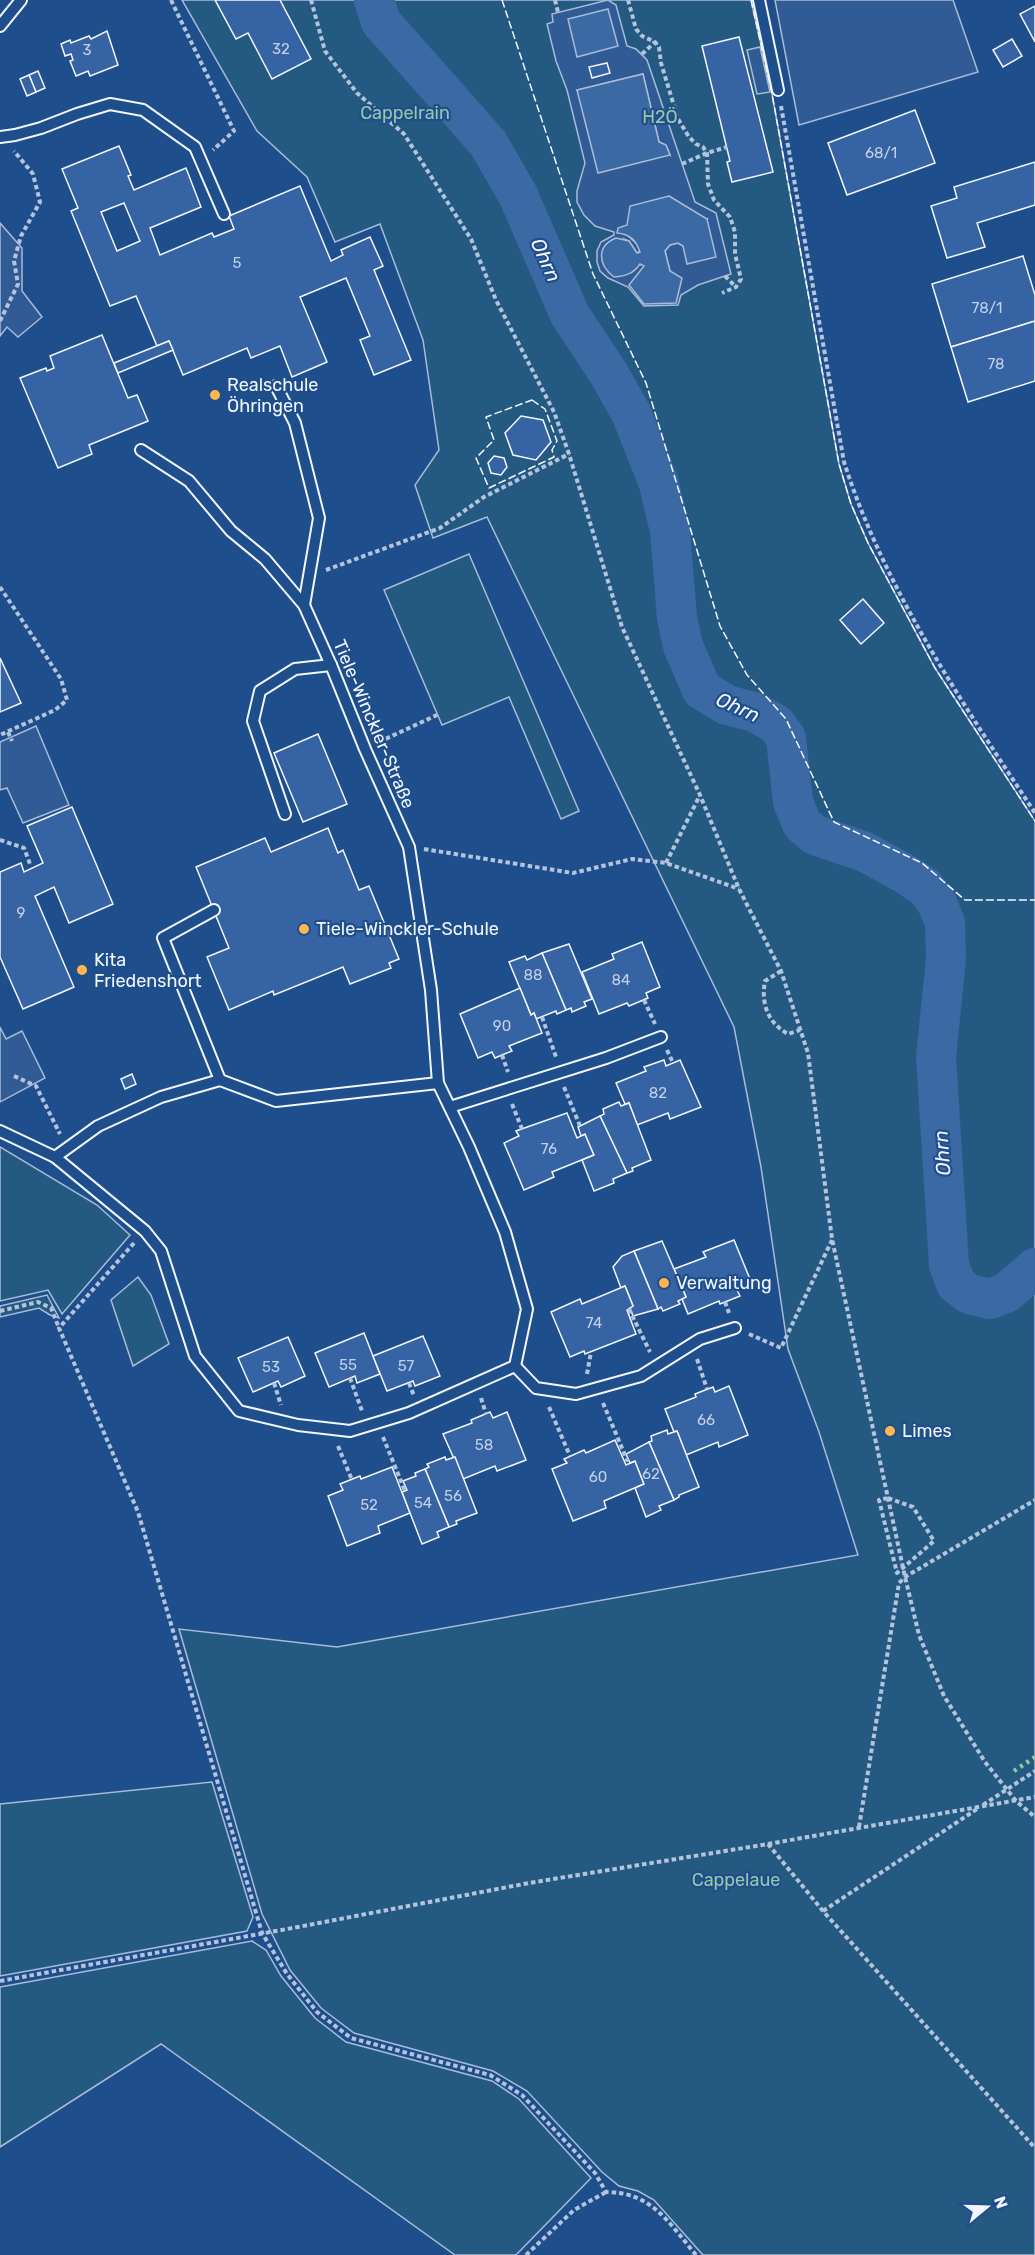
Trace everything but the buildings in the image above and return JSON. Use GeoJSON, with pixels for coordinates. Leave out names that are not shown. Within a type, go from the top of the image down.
{"type":"FeatureCollection","features":[{"type":"Feature","properties":{"kind":"lane"},"geometry":{"type":"LineString","coordinates":[[0,26],[21,0]]}},
{"type":"Feature","properties":{"kind":"lane"},"geometry":{"type":"LineString","coordinates":[[759,0],[778,90]]}},
{"type":"Feature","properties":{"kind":"lane"},"geometry":{"type":"LineString","coordinates":[[0,137],[41,128],[110,104],[143,110],[195,147],[225,214]]}},
{"type":"Feature","properties":{"kind":"lane"},"geometry":{"type":"LineString","coordinates":[[276,386],[295,423],[320,518],[304,605]]}},
{"type":"Feature","properties":{"kind":"lane","name":"Tiele-Winckler-Straße"},"geometry":{"type":"LineString","coordinates":[[141,450],[189,481],[231,531],[265,559],[304,605],[332,665],[365,749],[409,847],[431,990],[438,1083],[469,1146],[505,1232],[526,1309],[515,1366]]}},
{"type":"Feature","properties":{"kind":"lane"},"geometry":{"type":"LineString","coordinates":[[285,814],[254,721],[260,691],[294,669],[332,665]]}},
{"type":"Feature","properties":{"kind":"lane"},"geometry":{"type":"LineString","coordinates":[[214,910],[163,938],[220,1080]]}},
{"type":"Feature","properties":{"kind":"lane"},"geometry":{"type":"LineString","coordinates":[[450,1107],[661,1037]]}},
{"type":"Feature","properties":{"kind":"lane"},"geometry":{"type":"LineString","coordinates":[[56,1157],[98,1126],[161,1097],[220,1080],[276,1101],[438,1083]]}},
{"type":"Feature","properties":{"kind":"lane"},"geometry":{"type":"LineString","coordinates":[[0,1131],[56,1157],[145,1231],[161,1251],[195,1356],[239,1411],[298,1425],[350,1431],[409,1413],[515,1366],[536,1388],[576,1394],[641,1376],[700,1338],[735,1328]]}},
{"type":"Feature","properties":{"kind":"path"},"geometry":{"type":"LineString","coordinates":[[171,0],[234,131],[200,159]]}},
{"type":"Feature","properties":{"kind":"path"},"geometry":{"type":"LineString","coordinates":[[311,0],[325,51],[357,93],[404,134],[471,239],[496,300],[554,412],[622,627],[700,795],[739,889],[781,971],[808,1053],[832,1239],[919,1635],[944,1696],[986,1762],[1016,1801],[1035,1817]]}},
{"type":"Feature","properties":{"kind":"path"},"geometry":{"type":"LineString","coordinates":[[555,0],[558,12]]}},
{"type":"Feature","properties":{"kind":"path"},"geometry":{"type":"LineString","coordinates":[[628,0],[636,29],[642,36],[655,42],[659,47],[661,63],[678,119],[689,137],[703,147],[706,153],[707,176],[714,200],[730,217],[735,232],[735,254],[741,279],[736,287],[722,293]]}},
{"type":"Feature","properties":{"kind":"path"},"geometry":{"type":"LineString","coordinates":[[642,54],[655,42]]}},
{"type":"Feature","properties":{"kind":"path"},"geometry":{"type":"LineString","coordinates":[[778,90],[844,462],[857,501],[876,546],[940,667],[1035,813]]}},
{"type":"Feature","properties":{"kind":"path"},"geometry":{"type":"LineString","coordinates":[[682,164],[706,153],[727,147]]}},
{"type":"Feature","properties":{"kind":"path"},"geometry":{"type":"LineString","coordinates":[[0,321],[18,284],[14,261],[21,236],[40,202],[33,174],[12,149]]}},
{"type":"Feature","properties":{"kind":"path"},"geometry":{"type":"LineString","coordinates":[[725,276],[736,287]]}},
{"type":"Feature","properties":{"kind":"path"},"geometry":{"type":"LineString","coordinates":[[322,572],[440,528],[484,497],[569,454]]}},
{"type":"Feature","properties":{"kind":"path"},"geometry":{"type":"LineString","coordinates":[[0,587],[61,679],[67,700],[55,710],[0,735]]}},
{"type":"Feature","properties":{"kind":"path"},"geometry":{"type":"LineString","coordinates":[[365,749],[437,715]]}},
{"type":"Feature","properties":{"kind":"path"},"geometry":{"type":"LineString","coordinates":[[8,732],[12,741]]}},
{"type":"Feature","properties":{"kind":"path"},"geometry":{"type":"LineString","coordinates":[[666,863],[700,795]]}},
{"type":"Feature","properties":{"kind":"path"},"geometry":{"type":"LineString","coordinates":[[0,840],[24,848],[30,864]]}},
{"type":"Feature","properties":{"kind":"path"},"geometry":{"type":"LineString","coordinates":[[409,847],[573,873],[632,859],[666,863],[739,889]]}},
{"type":"Feature","properties":{"kind":"path"},"geometry":{"type":"LineString","coordinates":[[781,971],[765,981],[762,997],[768,1016],[777,1028],[788,1034],[800,1030]]}},
{"type":"Feature","properties":{"kind":"path"},"geometry":{"type":"LineString","coordinates":[[644,1000],[661,1037]]}},
{"type":"Feature","properties":{"kind":"path"},"geometry":{"type":"LineString","coordinates":[[542,1017],[580,1126]]}},
{"type":"Feature","properties":{"kind":"path"},"geometry":{"type":"LineString","coordinates":[[14,1076],[36,1086],[67,1148]]}},
{"type":"Feature","properties":{"kind":"path"},"geometry":{"type":"LineString","coordinates":[[506,1089],[522,1129]]}},
{"type":"Feature","properties":{"kind":"path"},"geometry":{"type":"LineString","coordinates":[[59,1328],[145,1231]]}},
{"type":"Feature","properties":{"kind":"path"},"geometry":{"type":"LineString","coordinates":[[735,1328],[781,1348],[832,1239]]}},
{"type":"Feature","properties":{"kind":"path"},"geometry":{"type":"LineString","coordinates":[[0,1311],[39,1302],[51,1308],[138,1512],[262,1933],[287,1974],[317,2012],[351,2038],[490,2075],[522,2094],[595,2173],[606,2192]]}},
{"type":"Feature","properties":{"kind":"path"},"geometry":{"type":"LineString","coordinates":[[629,1309],[657,1366]]}},
{"type":"Feature","properties":{"kind":"path"},"geometry":{"type":"LineString","coordinates":[[692,1344],[707,1389]]}},
{"type":"Feature","properties":{"kind":"path"},"geometry":{"type":"LineString","coordinates":[[350,1378],[405,1491]]}},
{"type":"Feature","properties":{"kind":"path"},"geometry":{"type":"LineString","coordinates":[[542,1389],[570,1456]]}},
{"type":"Feature","properties":{"kind":"path"},"geometry":{"type":"LineString","coordinates":[[597,1389],[627,1460],[629,1460]]}},
{"type":"Feature","properties":{"kind":"path"},"geometry":{"type":"LineString","coordinates":[[331,1429],[352,1480]]}},
{"type":"Feature","properties":{"kind":"path"},"geometry":{"type":"LineString","coordinates":[[888,1498],[913,1507],[934,1541],[903,1568],[897,1573],[879,1500],[888,1498]]}},
{"type":"Feature","properties":{"kind":"path"},"geometry":{"type":"LineString","coordinates":[[859,1827],[899,1583],[905,1577],[1035,1500]]}},
{"type":"Feature","properties":{"kind":"path"},"geometry":{"type":"LineString","coordinates":[[823,1911],[1035,1771]]}},
{"type":"Feature","properties":{"kind":"path"},"geometry":{"type":"LineString","coordinates":[[0,1981],[529,1883],[1035,1797]]}},
{"type":"Feature","properties":{"kind":"path"},"geometry":{"type":"LineString","coordinates":[[768,1844],[823,1911],[1035,2148]]}},
{"type":"Feature","properties":{"kind":"path"},"geometry":{"type":"LineString","coordinates":[[526,2255],[574,2210],[606,2192],[620,2192],[638,2197],[654,2206],[696,2255]]}},
{"type":"Feature","properties":{"kind":"green space"},"geometry":{"type":"Polygon","coordinates":[[[182,0],[751,0],[772,94],[839,464],[851,504],[868,543],[935,668],[1035,821],[1035,2255],[703,2255],[654,2200],[638,2191],[619,2186],[602,2172],[527,2091],[493,2071],[354,2033],[321,2008],[290,1970],[262,1914],[179,1629],[337,1647],[858,1555],[819,1432],[788,1349],[761,1167],[734,1027],[487,517],[433,538],[415,485],[439,450],[423,340],[380,224],[335,242],[307,177],[257,131],[182,0]]]}},
{"type":"Feature","properties":{"kind":"green space"},"geometry":{"type":"Polygon","coordinates":[[[469,554],[579,811],[561,819],[509,697],[442,725],[384,590],[469,554]]]}},
{"type":"Feature","properties":{"kind":"green space"},"geometry":{"type":"Polygon","coordinates":[[[0,1147],[97,1205],[130,1235],[62,1314],[48,1290],[0,1301],[0,1147]]]}},
{"type":"Feature","properties":{"kind":"green space"},"geometry":{"type":"Polygon","coordinates":[[[138,1277],[151,1295],[169,1344],[133,1366],[111,1300],[138,1277]]]}},
{"type":"Feature","properties":{"kind":"green space"},"geometry":{"type":"Polygon","coordinates":[[[47,1295],[59,1318],[39,1308],[0,1317],[0,1306],[47,1295]]]}},
{"type":"Feature","properties":{"kind":"green space"},"geometry":{"type":"Polygon","coordinates":[[[212,1782],[253,1917],[247,1931],[0,1976],[0,1804],[212,1782]]]}},
{"type":"Feature","properties":{"kind":"green space"},"geometry":{"type":"Polygon","coordinates":[[[252,1941],[266,1950],[281,1976],[315,2018],[346,2042],[492,2081],[519,2099],[591,2178],[516,2255],[455,2255],[161,2044],[0,2147],[0,1987],[252,1941]]]}},
{"type":"Feature","properties":{"kind":"shaded area"},"geometry":{"type":"Polygon","coordinates":[[[608,0],[616,5],[627,46],[636,49],[647,60],[695,202],[716,213],[731,274],[698,285],[681,295],[678,305],[644,306],[628,287],[608,278],[600,271],[597,251],[601,242],[614,235],[614,232],[595,226],[584,215],[577,202],[577,191],[585,163],[567,90],[556,61],[547,24],[553,22],[552,14],[608,0]],[[643,74],[577,90],[670,155],[666,145],[659,142],[643,74]],[[707,219],[626,234],[637,244],[640,251],[637,253],[629,241],[624,239],[640,264],[670,271],[665,251],[670,245],[678,243],[683,246],[707,219]]]}},
{"type":"Feature","properties":{"kind":"shaded area"},"geometry":{"type":"Polygon","coordinates":[[[775,0],[953,0],[978,72],[799,125],[775,0]]]}},
{"type":"Feature","properties":{"kind":"shaded area"},"geometry":{"type":"Polygon","coordinates":[[[608,9],[618,46],[577,57],[568,19],[608,9]]]}},
{"type":"Feature","properties":{"kind":"shaded area"},"geometry":{"type":"Polygon","coordinates":[[[760,47],[770,92],[757,94],[747,50],[760,47]]]}},
{"type":"Feature","properties":{"kind":"shaded area"},"geometry":{"type":"Polygon","coordinates":[[[643,74],[659,142],[666,145],[670,155],[598,173],[577,90],[643,74]]]}},
{"type":"Feature","properties":{"kind":"shaded area"},"geometry":{"type":"Polygon","coordinates":[[[669,196],[707,219],[716,257],[687,264],[683,246],[678,243],[670,245],[665,251],[670,271],[682,278],[676,303],[644,304],[629,285],[644,266],[640,264],[629,274],[614,277],[602,261],[602,251],[610,241],[616,238],[629,241],[637,253],[640,252],[632,238],[617,233],[618,228],[627,225],[630,206],[669,196]]]}},
{"type":"Feature","properties":{"kind":"shaded area"},"geometry":{"type":"Polygon","coordinates":[[[0,223],[22,248],[22,291],[42,317],[18,337],[7,327],[0,336],[0,223]]]}},
{"type":"Feature","properties":{"kind":"shaded area"},"geometry":{"type":"Polygon","coordinates":[[[36,726],[69,805],[23,823],[7,788],[0,790],[0,742],[36,726]]]}},
{"type":"Feature","properties":{"kind":"shaded area"},"geometry":{"type":"Polygon","coordinates":[[[0,1027],[6,1039],[22,1031],[45,1078],[0,1102],[0,1027]]]}},
{"type":"Feature","properties":{"kind":"waterway","name":"Ohrn"},"geometry":{"type":"LineString","coordinates":[[374,0],[381,22],[488,143],[518,195],[570,315],[609,374],[631,413],[659,484],[670,531],[677,618],[683,646],[702,690],[727,705],[754,712],[776,724],[786,738],[793,802],[802,824],[815,835],[865,852],[907,875],[925,887],[937,903],[945,923],[946,959],[936,1057],[949,1265],[956,1284],[969,1294],[990,1299],[1006,1293],[1035,1268]]}},
{"type":"Feature","properties":{"kind":"hedge"},"geometry":{"type":"LineString","coordinates":[[1014,1771],[1035,1757]]}},
{"type":"Feature","properties":{"kind":"fence"},"geometry":{"type":"LineString","coordinates":[[502,0],[593,274],[646,383],[720,626],[747,675],[786,719],[834,822],[922,863],[965,900],[1035,900]]}},
{"type":"Feature","properties":{"kind":"fence"},"geometry":{"type":"LineString","coordinates":[[751,0],[772,94],[839,464],[851,504],[868,543],[935,668],[1035,821]]}},
{"type":"Feature","properties":{"kind":"fence"},"geometry":{"type":"LineString","coordinates":[[532,400],[545,409],[557,441],[552,450],[554,457],[489,488],[476,458],[494,440],[486,417],[532,400]]}},
{"type":"Feature","properties":{"kind":"place","name":"Realschule Öhringen"},"geometry":{"type":"Point","coordinates":[215,395]}},
{"type":"Feature","properties":{"kind":"place","name":"Tiele-Winckler-Schule"},"geometry":{"type":"Point","coordinates":[304,929]}},
{"type":"Feature","properties":{"kind":"place","name":"Kita Friedenshort"},"geometry":{"type":"Point","coordinates":[82,970]}},
{"type":"Feature","properties":{"kind":"place","name":"Verwaltung"},"geometry":{"type":"Point","coordinates":[664,1283]}},
{"type":"Feature","properties":{"kind":"place","name":"Limes"},"geometry":{"type":"Point","coordinates":[890,1431]}},
{"type":"Feature","properties":{"kind":"park label","name":"Cappelrain"},"geometry":{"type":"Point","coordinates":[405,113]}},
{"type":"Feature","properties":{"kind":"park label","name":"H2Ö"},"geometry":{"type":"Point","coordinates":[660,117]}},
{"type":"Feature","properties":{"kind":"park label","name":"Cappelaue"},"geometry":{"type":"Point","coordinates":[736,1880]}}]}
